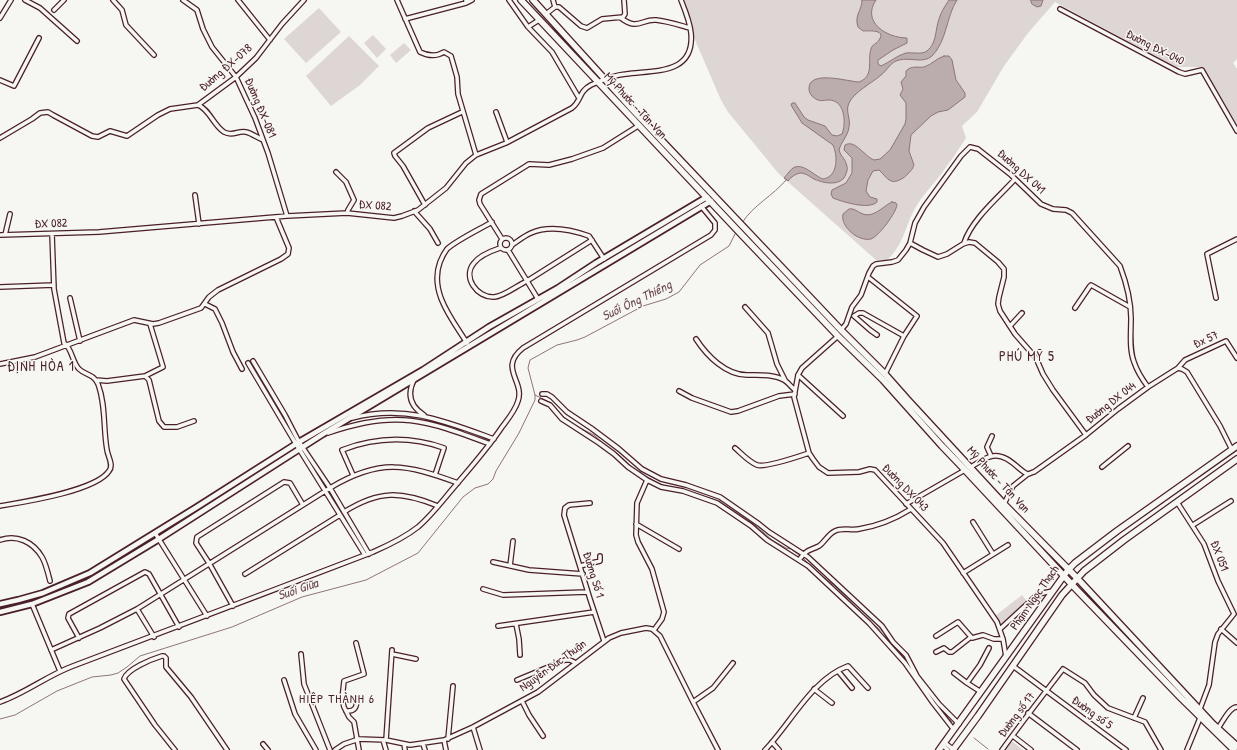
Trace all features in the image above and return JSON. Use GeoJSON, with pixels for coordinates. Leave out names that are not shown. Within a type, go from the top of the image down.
{"type":"FeatureCollection","features":[{"type":"Feature","properties":{"kind":"main road","name":"Mỹ Phước - Tân Vạn"},"geometry":{"type":"LineString","coordinates":[[521,0],[638,126],[838,336],[883,380],[942,446],[968,468],[1077,578],[1218,728],[1237,746]]}},
{"type":"Feature","properties":{"kind":"main road","name":"Mỹ Phước - Tân Vạn"},"geometry":{"type":"LineString","coordinates":[[532,0],[604,80],[841,330],[885,374],[1072,584],[1200,718],[1234,750]]}},
{"type":"Feature","properties":{"kind":"main road"},"geometry":{"type":"LineString","coordinates":[[1235,448],[1237,458]]}},
{"type":"Feature","properties":{"kind":"main road","name":"Phạm Ngọc Thạch"},"geometry":{"type":"LineString","coordinates":[[942,746],[1068,570],[1075,563],[1117,532],[1235,448]]}},
{"type":"Feature","properties":{"kind":"main road","name":"Phạm Ngọc Thạch"},"geometry":{"type":"LineString","coordinates":[[953,750],[1077,578],[1124,540],[1237,458]]}},
{"type":"Feature","properties":{"kind":"main road"},"geometry":{"type":"LineString","coordinates":[[1117,532],[1124,540]]}},
{"type":"Feature","properties":{"kind":"street"},"geometry":{"type":"LineString","coordinates":[[0,18],[11,0]]}},
{"type":"Feature","properties":{"kind":"street"},"geometry":{"type":"LineString","coordinates":[[25,0],[40,8],[76,41]]}},
{"type":"Feature","properties":{"kind":"street"},"geometry":{"type":"LineString","coordinates":[[54,10],[64,0]]}},
{"type":"Feature","properties":{"kind":"street"},"geometry":{"type":"LineString","coordinates":[[113,0],[122,10],[126,25],[154,55]]}},
{"type":"Feature","properties":{"kind":"street","name":"Đường ĐX-081"},"geometry":{"type":"LineString","coordinates":[[182,0],[196,10],[202,29],[212,46],[236,77],[255,118],[287,216]]}},
{"type":"Feature","properties":{"kind":"street"},"geometry":{"type":"LineString","coordinates":[[238,0],[270,40]]}},
{"type":"Feature","properties":{"kind":"street","name":"Đường ĐX-078"},"geometry":{"type":"LineString","coordinates":[[0,138],[44,112],[48,112],[92,136],[98,137],[110,131],[127,136],[158,115],[170,109],[198,105],[236,77],[256,58],[282,24],[304,0]]}},
{"type":"Feature","properties":{"kind":"street"},"geometry":{"type":"LineString","coordinates":[[397,0],[420,52],[438,56],[444,52],[451,56],[457,77],[458,94],[462,112],[476,155]]}},
{"type":"Feature","properties":{"kind":"street"},"geometry":{"type":"LineString","coordinates":[[405,19],[472,0]]}},
{"type":"Feature","properties":{"kind":"street"},"geometry":{"type":"LineString","coordinates":[[509,0],[528,27],[552,52],[579,98]]}},
{"type":"Feature","properties":{"kind":"street"},"geometry":{"type":"LineString","coordinates":[[553,0],[555,6]]}},
{"type":"Feature","properties":{"kind":"street"},"geometry":{"type":"LineString","coordinates":[[621,18],[625,14],[624,0]]}},
{"type":"Feature","properties":{"kind":"street","name":"ĐX 082"},"geometry":{"type":"LineString","coordinates":[[2,235],[99,232],[287,216],[347,213],[394,218],[409,214],[425,205],[446,188],[466,163],[476,155],[507,142],[572,108],[583,90],[614,76],[670,69],[683,62],[690,46],[691,38],[690,28],[681,0]]}},
{"type":"Feature","properties":{"kind":"street"},"geometry":{"type":"LineString","coordinates":[[546,14],[555,6]]}},
{"type":"Feature","properties":{"kind":"street"},"geometry":{"type":"LineString","coordinates":[[555,6],[561,8],[584,28],[590,27],[602,19],[621,18],[629,23],[636,24],[656,20],[690,28]]}},
{"type":"Feature","properties":{"kind":"street","name":"Đường ĐX-040"},"geometry":{"type":"LineString","coordinates":[[1060,9],[1179,72],[1185,74],[1202,70],[1237,131]]}},
{"type":"Feature","properties":{"kind":"street"},"geometry":{"type":"LineString","coordinates":[[528,27],[539,20]]}},
{"type":"Feature","properties":{"kind":"street"},"geometry":{"type":"LineString","coordinates":[[0,80],[14,86],[39,38]]}},
{"type":"Feature","properties":{"kind":"street"},"geometry":{"type":"LineString","coordinates":[[198,105],[204,107],[223,132],[231,135],[246,132],[263,140]]}},
{"type":"Feature","properties":{"kind":"street"},"geometry":{"type":"LineString","coordinates":[[425,205],[394,153],[428,128],[462,112]]}},
{"type":"Feature","properties":{"kind":"street"},"geometry":{"type":"LineString","coordinates":[[496,112],[507,142]]}},
{"type":"Feature","properties":{"kind":"street"},"geometry":{"type":"LineString","coordinates":[[502,239],[479,200],[481,194],[529,164],[549,165],[572,159],[603,148],[638,126]]}},
{"type":"Feature","properties":{"kind":"street","name":"Đường DX 041"},"geometry":{"type":"LineString","coordinates":[[910,242],[915,223],[924,207],[961,156],[970,147],[978,149],[1015,179],[1041,204],[1053,209],[1066,210],[1072,213],[1120,266],[1130,307],[1133,361],[1148,387]]}},
{"type":"Feature","properties":{"kind":"street"},"geometry":{"type":"LineString","coordinates":[[336,172],[346,182],[354,200],[347,213]]}},
{"type":"Feature","properties":{"kind":"street"},"geometry":{"type":"LineString","coordinates":[[964,243],[966,235],[974,223],[1015,179]]}},
{"type":"Feature","properties":{"kind":"street"},"geometry":{"type":"LineString","coordinates":[[195,195],[199,224]]}},
{"type":"Feature","properties":{"kind":"street"},"geometry":{"type":"LineString","coordinates":[[0,604],[43,593],[82,577],[298,443],[467,343],[489,327],[539,301],[604,259],[701,206],[709,199]]}},
{"type":"Feature","properties":{"kind":"street"},"geometry":{"type":"LineString","coordinates":[[0,612],[32,604],[88,582],[159,539],[323,434],[414,380],[539,301],[709,199]]}},
{"type":"Feature","properties":{"kind":"street"},"geometry":{"type":"LineString","coordinates":[[0,702],[60,671],[154,637],[367,554],[389,545],[411,532],[427,518],[458,483],[511,416],[518,399],[518,388],[512,369],[514,359],[518,353],[530,344],[711,235],[715,230],[715,222],[701,206]]}},
{"type":"Feature","properties":{"kind":"street"},"geometry":{"type":"LineString","coordinates":[[414,211],[430,229],[438,243]]}},
{"type":"Feature","properties":{"kind":"street"},"geometry":{"type":"LineString","coordinates":[[2,235],[10,214]]}},
{"type":"Feature","properties":{"kind":"street"},"geometry":{"type":"LineString","coordinates":[[0,364],[35,357],[134,320],[150,324],[159,323],[201,308],[209,297],[218,290],[281,259],[288,254],[289,248],[276,217]]}},
{"type":"Feature","properties":{"kind":"street"},"geometry":{"type":"LineString","coordinates":[[467,343],[440,297],[437,280],[438,266],[443,254],[450,247],[492,222]]}},
{"type":"Feature","properties":{"kind":"street"},"geometry":{"type":"LineString","coordinates":[[508,250],[512,245],[532,233],[546,229],[566,230],[589,236],[604,259]]}},
{"type":"Feature","properties":{"kind":"street"},"geometry":{"type":"LineString","coordinates":[[0,506],[64,493],[83,487],[103,476],[109,471],[111,466],[107,450],[103,402],[98,382],[93,376],[79,369],[72,359],[67,345],[64,343],[62,337],[54,284],[52,234]]}},
{"type":"Feature","properties":{"kind":"street"},"geometry":{"type":"LineString","coordinates":[[502,239],[509,239],[512,245]]}},
{"type":"Feature","properties":{"kind":"street"},"geometry":{"type":"LineString","coordinates":[[500,248],[499,244],[502,239]]}},
{"type":"Feature","properties":{"kind":"street"},"geometry":{"type":"LineString","coordinates":[[1216,298],[1207,254],[1237,239]]}},
{"type":"Feature","properties":{"kind":"street"},"geometry":{"type":"LineString","coordinates":[[508,250],[503,250],[500,248],[484,255],[474,262],[470,276],[471,282],[476,291],[485,296],[499,296],[527,281],[592,240]]}},
{"type":"Feature","properties":{"kind":"street"},"geometry":{"type":"LineString","coordinates":[[841,330],[846,324],[850,313],[861,295],[874,266],[876,264],[898,260],[910,242],[938,257],[947,254],[964,243],[976,243],[1004,269],[1004,277],[998,304],[1000,311],[1015,334],[1036,358],[1043,374],[1053,390],[1086,435]]}},
{"type":"Feature","properties":{"kind":"street"},"geometry":{"type":"LineString","coordinates":[[508,250],[539,301]]}},
{"type":"Feature","properties":{"kind":"street"},"geometry":{"type":"LineString","coordinates":[[868,277],[916,315],[885,374]]}},
{"type":"Feature","properties":{"kind":"street"},"geometry":{"type":"LineString","coordinates":[[0,287],[54,284]]}},
{"type":"Feature","properties":{"kind":"street"},"geometry":{"type":"LineString","coordinates":[[1075,308],[1091,285],[1130,307]]}},
{"type":"Feature","properties":{"kind":"street"},"geometry":{"type":"LineString","coordinates":[[70,298],[80,341]]}},
{"type":"Feature","properties":{"kind":"street"},"geometry":{"type":"LineString","coordinates":[[205,304],[215,309],[233,352],[242,369]]}},
{"type":"Feature","properties":{"kind":"street"},"geometry":{"type":"LineString","coordinates":[[679,391],[687,396],[731,412],[795,392],[785,380],[777,364],[768,333],[745,307]]}},
{"type":"Feature","properties":{"kind":"street"},"geometry":{"type":"LineString","coordinates":[[850,313],[876,335]]}},
{"type":"Feature","properties":{"kind":"street"},"geometry":{"type":"LineString","coordinates":[[854,316],[858,313],[862,313],[904,336]]}},
{"type":"Feature","properties":{"kind":"street"},"geometry":{"type":"LineString","coordinates":[[1010,326],[1022,313]]}},
{"type":"Feature","properties":{"kind":"street"},"geometry":{"type":"LineString","coordinates":[[96,380],[107,381],[145,376],[162,366],[150,324]]}},
{"type":"Feature","properties":{"kind":"street","name":"Đường DX 043"},"geometry":{"type":"LineString","coordinates":[[838,336],[802,368],[798,375],[795,392],[796,408],[809,453],[819,467],[828,473],[853,472],[870,469],[875,470],[943,543],[997,622],[1003,639],[1006,658]]}},
{"type":"Feature","properties":{"kind":"street"},"geometry":{"type":"LineString","coordinates":[[696,339],[708,354],[726,369],[742,375],[762,375],[785,380]]}},
{"type":"Feature","properties":{"kind":"street","name":"Đx 57"},"geometry":{"type":"LineString","coordinates":[[1178,368],[1185,360],[1226,341],[1237,358]]}},
{"type":"Feature","properties":{"kind":"street"},"geometry":{"type":"LineString","coordinates":[[253,361],[285,415],[298,443]]}},
{"type":"Feature","properties":{"kind":"street"},"geometry":{"type":"LineString","coordinates":[[248,363],[298,443],[330,488],[367,554]]}},
{"type":"Feature","properties":{"kind":"street"},"geometry":{"type":"LineString","coordinates":[[1178,368],[1187,372],[1235,448]]}},
{"type":"Feature","properties":{"kind":"street","name":"Đường DX 044"},"geometry":{"type":"LineString","coordinates":[[1004,504],[1013,486],[1028,474],[1034,472],[1086,435],[1148,387],[1178,368]]}},
{"type":"Feature","properties":{"kind":"street"},"geometry":{"type":"LineString","coordinates":[[798,375],[843,416]]}},
{"type":"Feature","properties":{"kind":"street"},"geometry":{"type":"LineString","coordinates":[[145,376],[149,380],[159,421],[164,427],[177,427],[194,421]]}},
{"type":"Feature","properties":{"kind":"street"},"geometry":{"type":"LineString","coordinates":[[414,380],[410,392],[412,402],[419,412],[494,439]]}},
{"type":"Feature","properties":{"kind":"street"},"geometry":{"type":"LineString","coordinates":[[542,394],[547,394],[552,397],[567,412],[613,444],[642,469],[661,479],[686,485],[720,497],[814,562],[882,626],[908,658],[917,676],[939,704],[959,724]]}},
{"type":"Feature","properties":{"kind":"street"},"geometry":{"type":"LineString","coordinates":[[541,401],[550,404],[562,419],[599,443],[628,467],[647,480],[661,487],[683,491],[717,503],[751,526],[767,540],[808,566],[880,636],[905,663],[932,703],[954,730]]}},
{"type":"Feature","properties":{"kind":"street"},"geometry":{"type":"LineString","coordinates":[[348,419],[391,413],[428,416]]}},
{"type":"Feature","properties":{"kind":"street"},"geometry":{"type":"LineString","coordinates":[[323,434],[364,422],[382,419],[400,419],[436,425],[490,444]]}},
{"type":"Feature","properties":{"kind":"street"},"geometry":{"type":"LineString","coordinates":[[991,456],[987,448],[992,436]]}},
{"type":"Feature","properties":{"kind":"street"},"geometry":{"type":"LineString","coordinates":[[353,475],[342,450],[371,441],[393,439],[423,442],[444,448],[435,475]]}},
{"type":"Feature","properties":{"kind":"street"},"geometry":{"type":"LineString","coordinates":[[1102,467],[1128,446]]}},
{"type":"Feature","properties":{"kind":"street"},"geometry":{"type":"LineString","coordinates":[[302,448],[325,491],[367,554]]}},
{"type":"Feature","properties":{"kind":"street"},"geometry":{"type":"LineString","coordinates":[[735,448],[760,466],[809,453]]}},
{"type":"Feature","properties":{"kind":"street"},"geometry":{"type":"LineString","coordinates":[[906,504],[991,456],[997,455],[1007,459],[1028,474]]}},
{"type":"Feature","properties":{"kind":"street"},"geometry":{"type":"LineString","coordinates":[[51,650],[100,628],[136,609],[353,475],[371,470],[397,467],[416,469],[458,483]]}},
{"type":"Feature","properties":{"kind":"street"},"geometry":{"type":"LineString","coordinates":[[647,480],[637,503],[636,524],[637,539],[652,569],[664,612],[662,619],[654,630],[660,636],[718,750]]}},
{"type":"Feature","properties":{"kind":"street"},"geometry":{"type":"LineString","coordinates":[[233,606],[196,543],[197,537],[284,482],[290,483],[303,505]]}},
{"type":"Feature","properties":{"kind":"street"},"geometry":{"type":"LineString","coordinates":[[344,512],[367,500],[388,495],[414,497],[438,506]]}},
{"type":"Feature","properties":{"kind":"street"},"geometry":{"type":"LineString","coordinates":[[1193,525],[1231,501]]}},
{"type":"Feature","properties":{"kind":"street","name":"ĐX 051"},"geometry":{"type":"LineString","coordinates":[[1177,502],[1204,544],[1218,581],[1235,616],[1221,629],[1215,642],[1209,685],[1200,709]]}},
{"type":"Feature","properties":{"kind":"street","name":"Đường Số 1"},"geometry":{"type":"LineString","coordinates":[[590,503],[569,505],[565,508],[564,514],[604,641]]}},
{"type":"Feature","properties":{"kind":"street"},"geometry":{"type":"LineString","coordinates":[[799,560],[803,554],[808,550],[819,546],[836,530],[858,530],[876,526],[897,518],[911,509]]}},
{"type":"Feature","properties":{"kind":"street"},"geometry":{"type":"LineString","coordinates":[[245,574],[340,514]]}},
{"type":"Feature","properties":{"kind":"street"},"geometry":{"type":"LineString","coordinates":[[973,522],[993,554]]}},
{"type":"Feature","properties":{"kind":"street"},"geometry":{"type":"LineString","coordinates":[[636,524],[679,549]]}},
{"type":"Feature","properties":{"kind":"street"},"geometry":{"type":"LineString","coordinates":[[155,533],[207,616]]}},
{"type":"Feature","properties":{"kind":"street"},"geometry":{"type":"LineString","coordinates":[[0,540],[15,538],[30,544],[43,558],[50,581]]}},
{"type":"Feature","properties":{"kind":"street"},"geometry":{"type":"LineString","coordinates":[[510,566],[513,541]]}},
{"type":"Feature","properties":{"kind":"street"},"geometry":{"type":"LineString","coordinates":[[963,572],[1008,545]]}},
{"type":"Feature","properties":{"kind":"street"},"geometry":{"type":"LineString","coordinates":[[580,566],[598,562],[600,560],[600,556]]}},
{"type":"Feature","properties":{"kind":"street"},"geometry":{"type":"LineString","coordinates":[[493,562],[529,570],[583,574]]}},
{"type":"Feature","properties":{"kind":"street"},"geometry":{"type":"LineString","coordinates":[[79,638],[68,618],[68,614],[140,573],[145,572],[149,574],[179,627]]}},
{"type":"Feature","properties":{"kind":"street"},"geometry":{"type":"LineString","coordinates":[[483,589],[503,595],[588,592]]}},
{"type":"Feature","properties":{"kind":"street"},"geometry":{"type":"LineString","coordinates":[[1000,629],[1038,594],[1052,591]]}},
{"type":"Feature","properties":{"kind":"street"},"geometry":{"type":"LineString","coordinates":[[32,604],[60,671]]}},
{"type":"Feature","properties":{"kind":"street"},"geometry":{"type":"LineString","coordinates":[[136,609],[154,637]]}},
{"type":"Feature","properties":{"kind":"street"},"geometry":{"type":"LineString","coordinates":[[498,626],[594,612]]}},
{"type":"Feature","properties":{"kind":"street"},"geometry":{"type":"LineString","coordinates":[[936,636],[958,622],[971,638]]}},
{"type":"Feature","properties":{"kind":"street"},"geometry":{"type":"LineString","coordinates":[[516,624],[520,639],[520,655]]}},
{"type":"Feature","properties":{"kind":"street","name":"Nguyễn Đức Thuận"},"geometry":{"type":"LineString","coordinates":[[335,750],[344,744],[356,740],[384,740],[404,744],[423,744],[446,739],[474,727],[538,692],[604,641],[621,633],[634,630],[646,628],[654,630]]}},
{"type":"Feature","properties":{"kind":"street"},"geometry":{"type":"LineString","coordinates":[[1221,629],[1237,643]]}},
{"type":"Feature","properties":{"kind":"street"},"geometry":{"type":"LineString","coordinates":[[936,652],[944,648],[949,652],[952,652],[971,638],[983,635],[994,639],[1003,639]]}},
{"type":"Feature","properties":{"kind":"street"},"geometry":{"type":"LineString","coordinates":[[356,643],[364,674],[343,682],[342,699],[349,717],[354,722],[359,750]]}},
{"type":"Feature","properties":{"kind":"street"},"geometry":{"type":"LineString","coordinates":[[967,683],[980,665],[989,648]]}},
{"type":"Feature","properties":{"kind":"street"},"geometry":{"type":"LineString","coordinates":[[386,750],[384,740],[392,652],[416,659]]}},
{"type":"Feature","properties":{"kind":"street"},"geometry":{"type":"LineString","coordinates":[[301,654],[304,684],[330,750]]}},
{"type":"Feature","properties":{"kind":"street"},"geometry":{"type":"LineString","coordinates":[[175,750],[155,725],[124,679],[126,675],[141,664],[162,656],[166,658],[166,667],[204,714],[227,750]]}},
{"type":"Feature","properties":{"kind":"street"},"geometry":{"type":"LineString","coordinates":[[517,680],[565,660],[570,660],[576,663]]}},
{"type":"Feature","properties":{"kind":"street"},"geometry":{"type":"LineString","coordinates":[[693,702],[713,688],[733,663]]}},
{"type":"Feature","properties":{"kind":"street"},"geometry":{"type":"LineString","coordinates":[[765,750],[814,689],[827,677],[848,666],[868,688]]}},
{"type":"Feature","properties":{"kind":"street","name":"Đường số 5"},"geometry":{"type":"LineString","coordinates":[[1013,666],[1126,750]]}},
{"type":"Feature","properties":{"kind":"street","name":"Đường số 17"},"geometry":{"type":"LineString","coordinates":[[1002,750],[1028,713],[1047,692],[1064,669],[1085,683],[1094,695],[1108,708],[1134,718]]}},
{"type":"Feature","properties":{"kind":"street"},"geometry":{"type":"LineString","coordinates":[[838,671],[852,688]]}},
{"type":"Feature","properties":{"kind":"street"},"geometry":{"type":"LineString","coordinates":[[954,673],[981,692]]}},
{"type":"Feature","properties":{"kind":"street"},"geometry":{"type":"LineString","coordinates":[[284,680],[295,714],[316,750]]}},
{"type":"Feature","properties":{"kind":"street"},"geometry":{"type":"LineString","coordinates":[[446,750],[453,686]]}},
{"type":"Feature","properties":{"kind":"street"},"geometry":{"type":"LineString","coordinates":[[814,689],[832,703]]}},
{"type":"Feature","properties":{"kind":"street"},"geometry":{"type":"LineString","coordinates":[[346,711],[350,712],[357,707],[358,698]]}},
{"type":"Feature","properties":{"kind":"street"},"geometry":{"type":"LineString","coordinates":[[1143,698],[1134,718],[1145,722],[1161,750]]}},
{"type":"Feature","properties":{"kind":"street"},"geometry":{"type":"LineString","coordinates":[[522,701],[531,720],[543,736]]}},
{"type":"Feature","properties":{"kind":"street"},"geometry":{"type":"LineString","coordinates":[[1218,728],[1230,710],[1233,707],[1237,707]]}},
{"type":"Feature","properties":{"kind":"street"},"geometry":{"type":"LineString","coordinates":[[1028,713],[1077,750]]}},
{"type":"Feature","properties":{"kind":"street"},"geometry":{"type":"LineString","coordinates":[[1187,750],[1200,718]]}},
{"type":"Feature","properties":{"kind":"street"},"geometry":{"type":"LineString","coordinates":[[474,727],[480,750]]}},
{"type":"Feature","properties":{"kind":"street"},"geometry":{"type":"LineString","coordinates":[[1012,736],[1031,750]]}},
{"type":"Feature","properties":{"kind":"street"},"geometry":{"type":"LineString","coordinates":[[772,742],[779,750]]}},
{"type":"Feature","properties":{"kind":"street"},"geometry":{"type":"LineString","coordinates":[[263,744],[268,750]]}},
{"type":"Feature","properties":{"kind":"street"},"geometry":{"type":"LineString","coordinates":[[404,744],[406,750]]}},
{"type":"Feature","properties":{"kind":"street"},"geometry":{"type":"LineString","coordinates":[[423,744],[425,750]]}},
{"type":"Feature","properties":{"kind":"street"},"geometry":{"type":"LineString","coordinates":[[942,746],[953,750]]}},
{"type":"Feature","properties":{"kind":"street"},"geometry":{"type":"LineString","coordinates":[[942,746],[948,750]]}},
{"type":"Feature","properties":{"kind":"shaded area"},"geometry":{"type":"Polygon","coordinates":[[[684,0],[1237,0],[1237,59],[1233,63],[1237,69],[1237,125],[1202,67],[1176,67],[1055,2],[1028,33],[1004,66],[977,112],[962,126],[966,138],[917,205],[898,247],[887,260],[876,260],[779,174],[728,112],[721,100],[695,40],[684,0]]]}},
{"type":"Feature","properties":{"kind":"shaded area"},"geometry":{"type":"Polygon","coordinates":[[[862,0],[876,0],[872,8],[872,15],[874,22],[878,27],[884,32],[907,38],[907,43],[878,60],[878,64],[881,66],[906,53],[920,53],[927,51],[933,44],[939,19],[949,0],[957,0],[953,7],[941,43],[932,56],[925,60],[903,59],[896,61],[851,99],[848,106],[848,130],[839,150],[847,166],[844,178],[838,182],[826,183],[800,173],[793,176],[788,181],[784,178],[793,168],[797,167],[805,168],[823,179],[832,174],[834,170],[836,165],[836,155],[833,145],[802,123],[791,105],[792,103],[795,103],[804,117],[825,126],[832,135],[837,136],[842,134],[844,115],[838,103],[831,100],[820,101],[811,95],[809,89],[810,83],[815,79],[830,78],[859,82],[867,76],[870,67],[870,53],[872,47],[878,41],[881,34],[876,31],[863,31],[858,27],[857,19],[862,0]]]}},
{"type":"Feature","properties":{"kind":"shaded area"},"geometry":{"type":"Polygon","coordinates":[[[1031,0],[1043,0],[1041,6],[1037,7],[1032,4],[1031,0]]]}},
{"type":"Feature","properties":{"kind":"shaded area"},"geometry":{"type":"Polygon","coordinates":[[[319,8],[341,32],[306,63],[284,39],[319,8]]]}},
{"type":"Feature","properties":{"kind":"shaded area"},"geometry":{"type":"Polygon","coordinates":[[[373,35],[386,49],[377,58],[364,43],[373,35]]]}},
{"type":"Feature","properties":{"kind":"shaded area"},"geometry":{"type":"Polygon","coordinates":[[[349,36],[379,66],[360,85],[331,106],[306,76],[349,36]]]}},
{"type":"Feature","properties":{"kind":"shaded area"},"geometry":{"type":"Polygon","coordinates":[[[404,43],[411,50],[396,63],[390,55],[404,43]]]}},
{"type":"Feature","properties":{"kind":"shaded area"},"geometry":{"type":"Polygon","coordinates":[[[944,56],[949,56],[952,60],[956,80],[965,93],[965,97],[948,110],[938,112],[931,116],[911,135],[909,151],[914,165],[911,171],[898,181],[891,181],[879,170],[873,171],[868,180],[866,191],[870,197],[877,199],[877,202],[873,204],[862,205],[833,198],[831,194],[832,190],[846,183],[852,173],[852,158],[844,150],[845,145],[852,144],[870,158],[874,160],[880,159],[890,150],[905,124],[906,103],[900,95],[903,89],[901,82],[906,76],[906,71],[912,67],[927,66],[944,56]]]}},
{"type":"Feature","properties":{"kind":"shaded area"},"geometry":{"type":"Polygon","coordinates":[[[892,202],[896,203],[897,205],[894,213],[882,229],[871,239],[856,236],[844,224],[843,214],[849,209],[867,215],[875,213],[892,202]]]}},
{"type":"Feature","properties":{"kind":"shaded area"},"geometry":{"type":"Polygon","coordinates":[[[1022,595],[1030,605],[1002,630],[995,616],[1022,595]]]}},
{"type":"Feature","properties":{"kind":"shaded area"},"geometry":{"type":"Polygon","coordinates":[[[1013,742],[1023,750],[1005,750],[1010,743],[1013,742]]]}},
{"type":"Feature","properties":{"kind":"waterway","name":"Suối Ông Thiềng"},"geometry":{"type":"LineString","coordinates":[[742,223],[757,206],[776,191],[787,179]]}},
{"type":"Feature","properties":{"kind":"waterway","name":"Suối Giữa"},"geometry":{"type":"LineString","coordinates":[[0,719],[15,715],[57,691],[92,677],[118,673],[140,656],[232,627],[302,597],[366,580],[418,553],[463,497],[475,488],[488,484],[493,479],[496,471],[519,433],[535,400],[528,368],[530,360],[557,345],[585,337],[643,306],[666,299],[679,292],[700,265],[729,246],[736,232]]}},
{"type":"Feature","properties":{"kind":"waterway"},"geometry":{"type":"LineString","coordinates":[[535,395],[551,403],[553,406]]}},
{"type":"Feature","properties":{"kind":"waterway"},"geometry":{"type":"LineString","coordinates":[[558,411],[566,419],[594,435],[635,470],[668,487]]}},
{"type":"Feature","properties":{"kind":"waterway"},"geometry":{"type":"LineString","coordinates":[[687,491],[719,501],[756,526],[772,540],[786,548],[791,549],[800,556]]}},
{"type":"Feature","properties":{"kind":"waterway"},"geometry":{"type":"LineString","coordinates":[[803,558],[818,573]]}},
{"type":"Feature","properties":{"kind":"waterway"},"geometry":{"type":"LineString","coordinates":[[823,577],[835,586],[868,620],[883,632],[891,645]]}},
{"type":"Feature","properties":{"kind":"waterway"},"geometry":{"type":"LineString","coordinates":[[897,652],[904,659]]}},
{"type":"Feature","properties":{"kind":"waterway"},"geometry":{"type":"LineString","coordinates":[[933,698],[942,712],[952,722]]}},
{"type":"Feature","properties":{"kind":"waterway"},"geometry":{"type":"LineString","coordinates":[[974,738],[988,749]]}},
{"type":"Feature","properties":{"kind":"district","name":"PHÚ MỸ 5"},"geometry":{"type":"Point","coordinates":[1027,357]}},
{"type":"Feature","properties":{"kind":"district","name":"ĐỊNH HÒA 1"},"geometry":{"type":"Point","coordinates":[41,367]}},
{"type":"Feature","properties":{"kind":"district","name":"HIỆP THÀNH 6"},"geometry":{"type":"Point","coordinates":[337,700]}}]}
